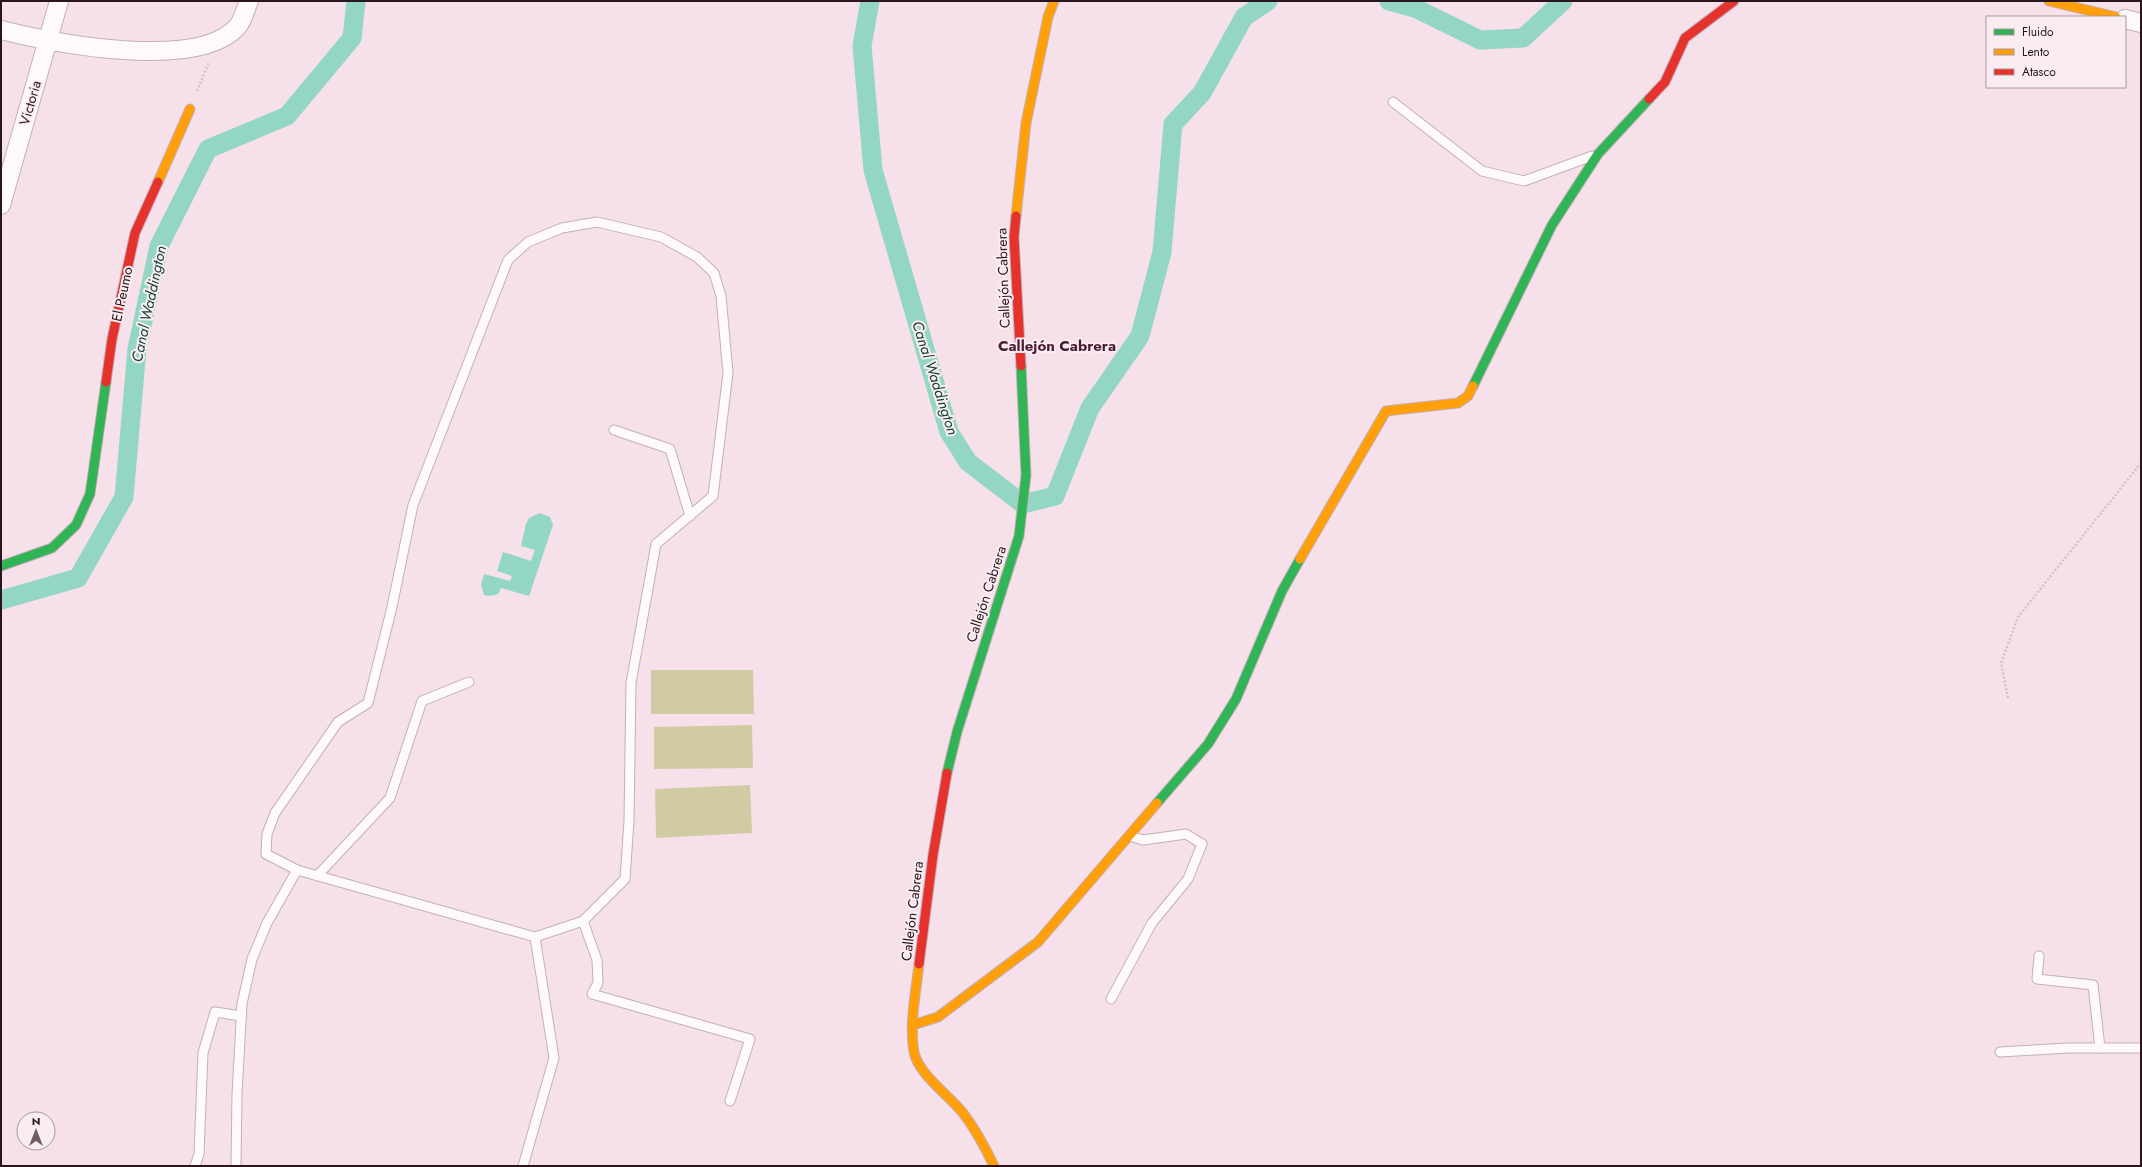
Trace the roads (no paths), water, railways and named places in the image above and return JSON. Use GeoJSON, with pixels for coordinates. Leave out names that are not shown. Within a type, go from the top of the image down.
{"type":"FeatureCollection","features":[{"type":"Feature","properties":{"kind":"street","name":"Victoria"},"geometry":{"type":"LineString","coordinates":[[1,205],[59,1]]}},
{"type":"Feature","properties":{"kind":"street"},"geometry":{"type":"LineString","coordinates":[[1,30],[48,42],[120,51],[173,50],[218,41],[238,26],[249,1]]}},
{"type":"Feature","properties":{"kind":"street","name":"Callejón Cabrera"},"geometry":{"type":"LineString","coordinates":[[994,1166],[983,1142],[963,1112],[920,1067],[914,1053],[913,1025],[933,855],[944,785],[956,732],[1019,536],[1026,475],[1014,237],[1026,123],[1048,17],[1054,1]]}},
{"type":"Feature","properties":{"kind":"street"},"geometry":{"type":"LineString","coordinates":[[913,1025],[938,1017],[1038,942],[1208,744],[1236,699],[1282,591],[1386,411],[1458,403],[1468,396],[1552,225],[1598,154],[1665,82],[1685,38],[1734,1]]}},
{"type":"Feature","properties":{"kind":"street"},"geometry":{"type":"LineString","coordinates":[[2049,1],[2112,16]]}},
{"type":"Feature","properties":{"kind":"street"},"geometry":{"type":"LineString","coordinates":[[2126,19],[2141,23]]}},
{"type":"Feature","properties":{"kind":"street","name":"El Peumo"},"geometry":{"type":"LineString","coordinates":[[1,566],[52,548],[76,525],[90,494],[112,339],[135,233],[190,109]]}},
{"type":"Feature","properties":{"kind":"lane"},"geometry":{"type":"LineString","coordinates":[[1393,102],[1482,171],[1524,181],[1598,154]]}},
{"type":"Feature","properties":{"kind":"lane"},"geometry":{"type":"LineString","coordinates":[[597,222],[661,237],[697,257],[714,273],[721,296],[728,373],[713,496],[690,516],[656,544],[631,683],[628,821],[625,879],[583,921],[535,937],[297,870],[266,854],[267,834],[275,813],[338,722],[368,703],[392,607],[413,505],[508,260],[528,242],[562,228],[597,222]]}},
{"type":"Feature","properties":{"kind":"lane"},"geometry":{"type":"LineString","coordinates":[[614,430],[670,449],[690,516]]}},
{"type":"Feature","properties":{"kind":"lane"},"geometry":{"type":"LineString","coordinates":[[317,876],[390,798],[422,701],[469,682]]}},
{"type":"Feature","properties":{"kind":"lane"},"geometry":{"type":"LineString","coordinates":[[1111,999],[1152,923],[1188,879],[1202,844],[1186,834],[1143,840],[1130,836]]}},
{"type":"Feature","properties":{"kind":"lane"},"geometry":{"type":"LineString","coordinates":[[236,1166],[236,1094],[241,1016],[252,959],[267,923],[297,870]]}},
{"type":"Feature","properties":{"kind":"lane"},"geometry":{"type":"LineString","coordinates":[[583,921],[597,960],[598,983],[592,994],[750,1039],[730,1101]]}},
{"type":"Feature","properties":{"kind":"lane"},"geometry":{"type":"LineString","coordinates":[[523,1166],[554,1058],[535,937]]}},
{"type":"Feature","properties":{"kind":"lane"},"geometry":{"type":"LineString","coordinates":[[2039,956],[2037,980],[2093,985],[2100,1048]]}},
{"type":"Feature","properties":{"kind":"lane"},"geometry":{"type":"LineString","coordinates":[[195,1166],[198,1154],[203,1053],[215,1012],[241,1016]]}},
{"type":"Feature","properties":{"kind":"lane"},"geometry":{"type":"LineString","coordinates":[[2000,1052],[2141,1048]]}},
{"type":"Feature","properties":{"kind":"waterway","name":"Canal Waddington"},"geometry":{"type":"LineString","coordinates":[[1,600],[78,578],[124,497],[137,349],[159,246],[208,149],[287,116],[352,38],[356,1]]}},
{"type":"Feature","properties":{"kind":"waterway","name":"Canal Waddington"},"geometry":{"type":"LineString","coordinates":[[870,1],[862,46],[873,170],[949,432],[968,462],[1023,504],[1055,496],[1090,408],[1140,336],[1162,252],[1173,124],[1202,93],[1244,17],[1268,1]]}},
{"type":"Feature","properties":{"kind":"waterway","name":"Canal Waddington"},"geometry":{"type":"LineString","coordinates":[[1389,1],[1415,8],[1480,40],[1523,38],[1563,1]]}},
{"type":"Feature","properties":{"kind":"district","name":"Callejón Cabrera"},"geometry":{"type":"Point","coordinates":[1057,346]}}]}
